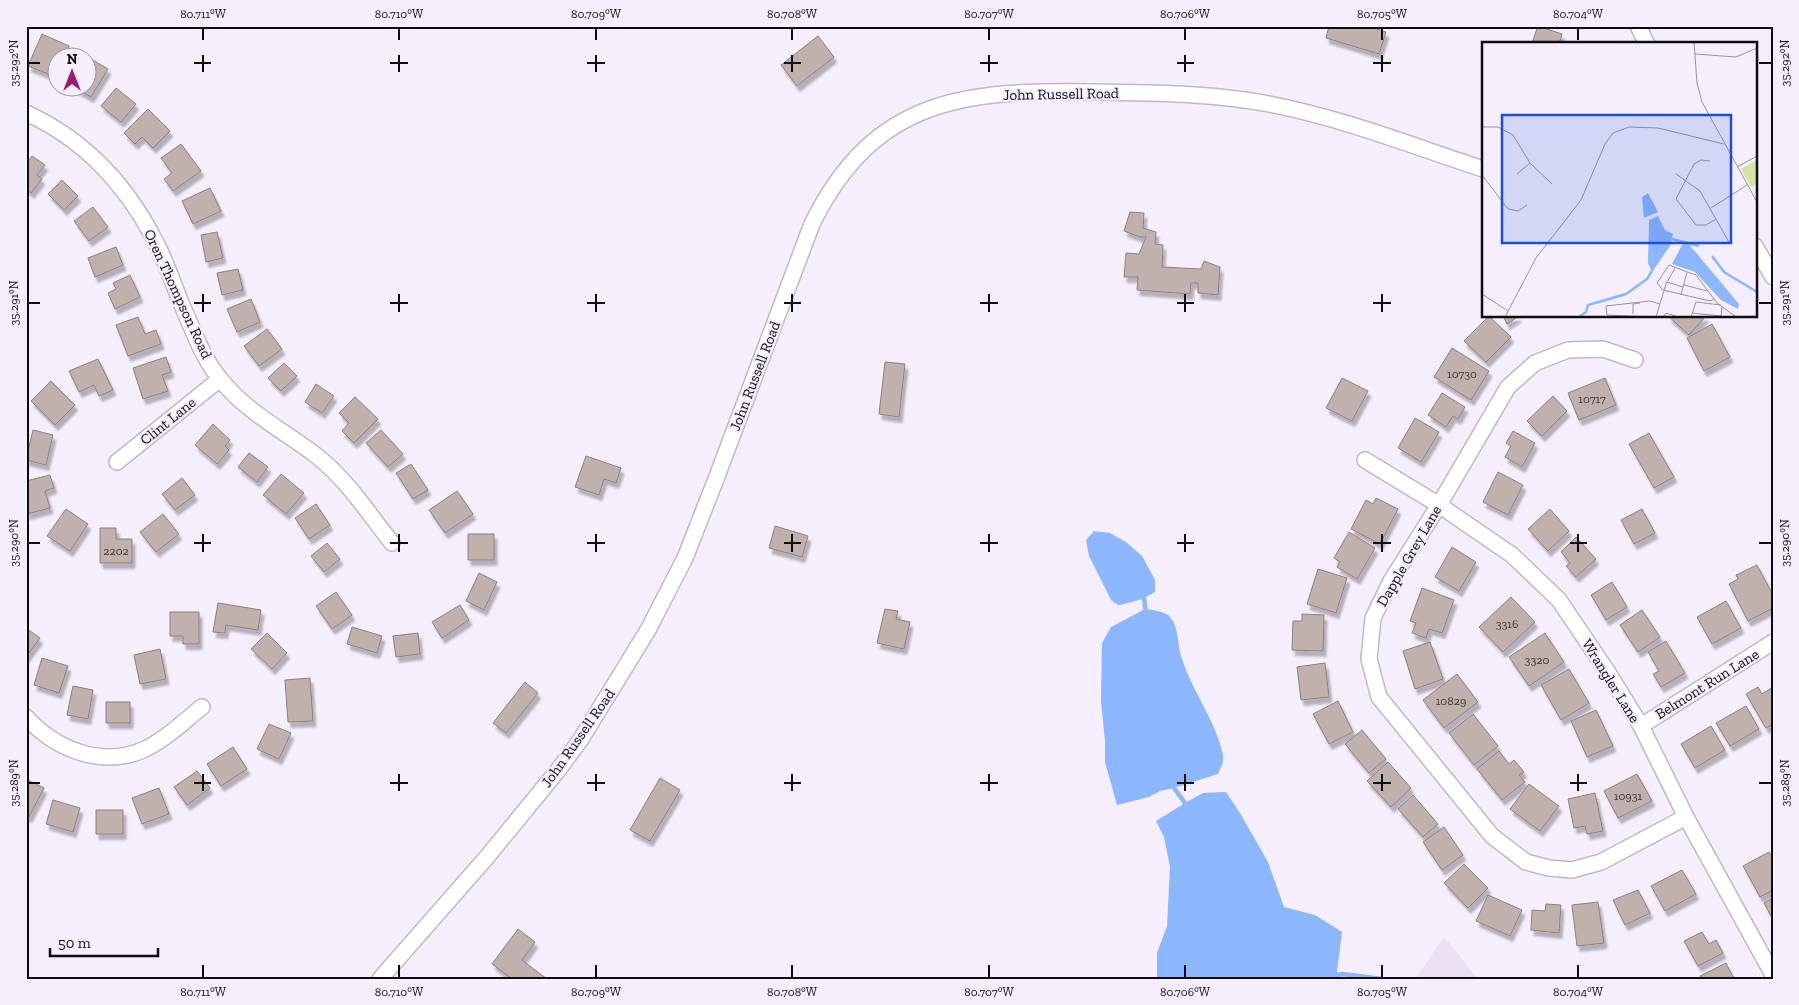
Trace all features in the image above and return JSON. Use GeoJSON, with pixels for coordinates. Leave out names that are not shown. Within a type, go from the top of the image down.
{"type":"FeatureCollection","features":[{"type":"Feature","properties":{"kind":"street"},"geometry":{"type":"LineString","coordinates":[[1638,26],[1646,42]]}},
{"type":"Feature","properties":{"kind":"street","name":"John Russell Road"},"geometry":{"type":"LineString","coordinates":[[380,979],[487,857],[554,775],[581,739],[626,668],[685,558],[812,224],[839,178],[855,157],[875,139],[918,113],[961,99],[1042,91],[1150,93],[1223,98],[1268,104],[1312,113],[1482,169]]}},
{"type":"Feature","properties":{"kind":"street","name":"Oren Thompson Road"},"geometry":{"type":"LineString","coordinates":[[26,112],[65,134],[90,154],[121,186],[134,204],[161,253],[204,356],[220,379],[246,406],[318,457],[329,467],[392,543]]}},
{"type":"Feature","properties":{"kind":"street"},"geometry":{"type":"LineString","coordinates":[[1756,248],[1773,277]]}},
{"type":"Feature","properties":{"kind":"street","name":"Dapple Grey Lane"},"geometry":{"type":"LineString","coordinates":[[1636,360],[1603,349],[1568,350],[1535,363],[1508,387],[1391,581],[1373,618],[1369,659],[1379,697],[1492,836],[1526,862],[1549,868],[1572,870],[1601,862],[1686,817]]}},
{"type":"Feature","properties":{"kind":"street","name":"Clint Lane"},"geometry":{"type":"LineString","coordinates":[[117,462],[220,379]]}},
{"type":"Feature","properties":{"kind":"street","name":"Wrangler Lane"},"geometry":{"type":"LineString","coordinates":[[1365,460],[1438,505],[1512,555],[1559,600],[1607,671],[1640,726],[1686,817],[1773,975]]}},
{"type":"Feature","properties":{"kind":"street","name":"Belmont Run Lane"},"geometry":{"type":"LineString","coordinates":[[1640,726],[1773,642]]}},
{"type":"Feature","properties":{"kind":"street"},"geometry":{"type":"LineString","coordinates":[[26,717],[47,737],[65,748],[82,754],[105,757],[143,750],[163,739],[202,707]]}},
{"type":"Feature","properties":{"kind":"shaded area"},"geometry":{"type":"Polygon","coordinates":[[[1444,937],[1478,979],[1415,979],[1444,937]]]}},
{"type":"Feature","properties":{"kind":"water"},"geometry":{"type":"Polygon","coordinates":[[[1094,531],[1110,533],[1126,542],[1142,556],[1155,580],[1155,592],[1146,597],[1118,605],[1111,600],[1089,556],[1086,540],[1094,531]]]}},
{"type":"Feature","properties":{"kind":"water"},"geometry":{"type":"Polygon","coordinates":[[[1145,609],[1168,615],[1175,625],[1180,654],[1192,684],[1215,730],[1223,760],[1218,774],[1160,791],[1149,797],[1117,805],[1105,762],[1101,701],[1102,643],[1111,627],[1145,609]]]}},
{"type":"Feature","properties":{"kind":"water"},"geometry":{"type":"Polygon","coordinates":[[[1226,792],[1268,862],[1284,907],[1315,915],[1342,932],[1336,979],[1157,979],[1157,953],[1167,926],[1170,867],[1164,837],[1156,821],[1203,793],[1226,792]]]}},
{"type":"Feature","properties":{"kind":"building"},"geometry":{"type":"Polygon","coordinates":[[[1329,26],[1367,26],[1386,32],[1379,54],[1326,38],[1329,26]]]}},
{"type":"Feature","properties":{"kind":"building"},"geometry":{"type":"Polygon","coordinates":[[[1538,26],[1562,34],[1560,42],[1532,42],[1538,26]]]}},
{"type":"Feature","properties":{"kind":"building"},"geometry":{"type":"Polygon","coordinates":[[[42,34],[69,46],[68,48],[48,48],[48,74],[28,66],[42,34]]]}},
{"type":"Feature","properties":{"kind":"building"},"geometry":{"type":"Polygon","coordinates":[[[818,36],[834,57],[797,86],[781,65],[818,36]]]}},
{"type":"Feature","properties":{"kind":"building"},"geometry":{"type":"Polygon","coordinates":[[[98,63],[108,69],[98,85],[98,63]]]}},
{"type":"Feature","properties":{"kind":"building"},"geometry":{"type":"Polygon","coordinates":[[[116,88],[136,104],[121,122],[101,106],[116,88]]]}},
{"type":"Feature","properties":{"kind":"building"},"geometry":{"type":"Polygon","coordinates":[[[148,109],[170,131],[153,148],[142,137],[135,144],[124,133],[148,109]]]}},
{"type":"Feature","properties":{"kind":"building"},"geometry":{"type":"Polygon","coordinates":[[[181,144],[201,171],[173,191],[164,179],[172,173],[161,158],[181,144]]]}},
{"type":"Feature","properties":{"kind":"building"},"geometry":{"type":"Polygon","coordinates":[[[32,156],[45,165],[37,175],[42,179],[31,193],[26,189],[26,164],[32,156]]]}},
{"type":"Feature","properties":{"kind":"building"},"geometry":{"type":"Polygon","coordinates":[[[62,180],[78,196],[64,210],[48,194],[62,180]]]}},
{"type":"Feature","properties":{"kind":"building"},"geometry":{"type":"Polygon","coordinates":[[[210,188],[221,211],[193,224],[182,201],[210,188]]]}},
{"type":"Feature","properties":{"kind":"building"},"geometry":{"type":"Polygon","coordinates":[[[93,207],[108,227],[89,241],[74,221],[93,207]]]}},
{"type":"Feature","properties":{"kind":"building"},"geometry":{"type":"Polygon","coordinates":[[[1130,212],[1144,213],[1143,228],[1156,232],[1155,244],[1163,245],[1162,267],[1201,269],[1204,261],[1220,267],[1218,295],[1198,293],[1198,283],[1191,283],[1190,294],[1137,290],[1138,277],[1124,277],[1126,253],[1139,254],[1146,237],[1140,237],[1124,231],[1130,212]]]}},
{"type":"Feature","properties":{"kind":"building"},"geometry":{"type":"Polygon","coordinates":[[[217,232],[223,258],[206,262],[201,235],[217,232]]]}},
{"type":"Feature","properties":{"kind":"building"},"geometry":{"type":"Polygon","coordinates":[[[116,247],[123,265],[95,277],[88,258],[116,247]]]}},
{"type":"Feature","properties":{"kind":"building"},"geometry":{"type":"Polygon","coordinates":[[[238,269],[243,290],[222,295],[217,273],[238,269]]]}},
{"type":"Feature","properties":{"kind":"building"},"geometry":{"type":"Polygon","coordinates":[[[130,275],[140,297],[115,309],[108,293],[116,289],[113,283],[130,275]]]}},
{"type":"Feature","properties":{"kind":"building"},"geometry":{"type":"Polygon","coordinates":[[[251,299],[260,322],[237,332],[227,309],[251,299]]]}},
{"type":"Feature","properties":{"kind":"building"},"geometry":{"type":"Polygon","coordinates":[[[138,317],[145,334],[156,330],[161,344],[128,356],[116,325],[138,317]]]}},
{"type":"Feature","properties":{"kind":"building"},"geometry":{"type":"Polygon","coordinates":[[[1487,318],[1491,318],[1511,337],[1486,362],[1464,341],[1487,318]]]}},
{"type":"Feature","properties":{"kind":"building"},"geometry":{"type":"Polygon","coordinates":[[[1504,318],[1516,318],[1507,324],[1504,318]]]}},
{"type":"Feature","properties":{"kind":"building"},"geometry":{"type":"Polygon","coordinates":[[[1670,318],[1704,318],[1689,335],[1670,318]]]}},
{"type":"Feature","properties":{"kind":"building"},"geometry":{"type":"Polygon","coordinates":[[[1712,324],[1730,357],[1704,371],[1687,338],[1712,324]]]}},
{"type":"Feature","properties":{"kind":"building"},"geometry":{"type":"Polygon","coordinates":[[[267,329],[282,349],[259,366],[244,346],[267,329]]]}},
{"type":"Feature","properties":{"kind":"building"},"geometry":{"type":"Polygon","coordinates":[[[1452,348],[1489,371],[1471,400],[1434,377],[1452,348]]]}},
{"type":"Feature","properties":{"kind":"building"},"geometry":{"type":"Polygon","coordinates":[[[166,357],[171,372],[162,375],[168,391],[143,399],[133,368],[166,357]]]}},
{"type":"Feature","properties":{"kind":"building"},"geometry":{"type":"Polygon","coordinates":[[[98,359],[113,390],[99,396],[94,385],[79,392],[69,371],[98,359]]]}},
{"type":"Feature","properties":{"kind":"building"},"geometry":{"type":"Polygon","coordinates":[[[885,362],[905,364],[899,417],[879,414],[885,362]]]}},
{"type":"Feature","properties":{"kind":"building"},"geometry":{"type":"Polygon","coordinates":[[[284,363],[297,376],[281,391],[268,378],[284,363]]]}},
{"type":"Feature","properties":{"kind":"building"},"geometry":{"type":"Polygon","coordinates":[[[1342,378],[1368,391],[1352,421],[1326,408],[1342,378]]]}},
{"type":"Feature","properties":{"kind":"building"},"geometry":{"type":"Polygon","coordinates":[[[1605,378],[1616,405],[1579,420],[1568,393],[1605,378]]]}},
{"type":"Feature","properties":{"kind":"building"},"geometry":{"type":"Polygon","coordinates":[[[51,381],[75,405],[55,425],[31,401],[51,381]]]}},
{"type":"Feature","properties":{"kind":"building"},"geometry":{"type":"Polygon","coordinates":[[[316,384],[334,396],[322,413],[305,402],[316,384]]]}},
{"type":"Feature","properties":{"kind":"building"},"geometry":{"type":"Polygon","coordinates":[[[1442,393],[1465,407],[1458,419],[1453,416],[1446,427],[1428,415],[1442,393]]]}},
{"type":"Feature","properties":{"kind":"building"},"geometry":{"type":"Polygon","coordinates":[[[1553,396],[1567,411],[1542,436],[1527,421],[1553,396]]]}},
{"type":"Feature","properties":{"kind":"building"},"geometry":{"type":"Polygon","coordinates":[[[355,397],[378,419],[354,443],[342,431],[349,423],[339,413],[355,397]]]}},
{"type":"Feature","properties":{"kind":"building"},"geometry":{"type":"Polygon","coordinates":[[[1415,418],[1439,432],[1421,462],[1398,448],[1415,418]]]}},
{"type":"Feature","properties":{"kind":"building"},"geometry":{"type":"Polygon","coordinates":[[[213,424],[230,440],[225,446],[229,450],[217,464],[195,445],[213,424]]]}},
{"type":"Feature","properties":{"kind":"building"},"geometry":{"type":"Polygon","coordinates":[[[33,430],[53,435],[46,465],[26,460],[33,430]]]}},
{"type":"Feature","properties":{"kind":"building"},"geometry":{"type":"Polygon","coordinates":[[[381,430],[403,454],[388,467],[366,443],[381,430]]]}},
{"type":"Feature","properties":{"kind":"building"},"geometry":{"type":"Polygon","coordinates":[[[1513,431],[1535,443],[1522,467],[1505,457],[1511,446],[1506,443],[1513,431]]]}},
{"type":"Feature","properties":{"kind":"building"},"geometry":{"type":"Polygon","coordinates":[[[1649,433],[1674,477],[1654,488],[1629,444],[1649,433]]]}},
{"type":"Feature","properties":{"kind":"building"},"geometry":{"type":"Polygon","coordinates":[[[249,453],[268,467],[257,482],[238,467],[249,453]]]}},
{"type":"Feature","properties":{"kind":"building"},"geometry":{"type":"Polygon","coordinates":[[[586,456],[621,468],[616,483],[604,479],[599,495],[575,487],[586,456]]]}},
{"type":"Feature","properties":{"kind":"building"},"geometry":{"type":"Polygon","coordinates":[[[411,464],[428,490],[413,499],[396,473],[411,464]]]}},
{"type":"Feature","properties":{"kind":"building"},"geometry":{"type":"Polygon","coordinates":[[[1498,472],[1523,485],[1508,515],[1483,502],[1498,472]]]}},
{"type":"Feature","properties":{"kind":"building"},"geometry":{"type":"Polygon","coordinates":[[[281,474],[304,493],[286,514],[263,495],[281,474]]]}},
{"type":"Feature","properties":{"kind":"building"},"geometry":{"type":"Polygon","coordinates":[[[50,475],[54,488],[45,491],[50,508],[27,514],[26,481],[50,475]]]}},
{"type":"Feature","properties":{"kind":"building"},"geometry":{"type":"Polygon","coordinates":[[[182,478],[195,495],[175,510],[162,494],[182,478]]]}},
{"type":"Feature","properties":{"kind":"building"},"geometry":{"type":"Polygon","coordinates":[[[457,491],[473,514],[445,533],[429,510],[457,491]]]}},
{"type":"Feature","properties":{"kind":"building"},"geometry":{"type":"Polygon","coordinates":[[[1376,498],[1398,509],[1380,544],[1351,529],[1366,500],[1373,504],[1376,498]]]}},
{"type":"Feature","properties":{"kind":"building"},"geometry":{"type":"Polygon","coordinates":[[[316,504],[330,525],[309,539],[295,518],[316,504]]]}},
{"type":"Feature","properties":{"kind":"building"},"geometry":{"type":"Polygon","coordinates":[[[66,509],[88,524],[70,551],[47,536],[66,509]]]}},
{"type":"Feature","properties":{"kind":"building"},"geometry":{"type":"Polygon","coordinates":[[[1550,509],[1569,531],[1548,551],[1528,529],[1550,509]]]}},
{"type":"Feature","properties":{"kind":"building"},"geometry":{"type":"Polygon","coordinates":[[[1642,509],[1655,533],[1634,544],[1621,520],[1642,509]]]}},
{"type":"Feature","properties":{"kind":"building"},"geometry":{"type":"Polygon","coordinates":[[[163,514],[179,534],[156,552],[140,532],[163,514]]]}},
{"type":"Feature","properties":{"kind":"building"},"geometry":{"type":"Polygon","coordinates":[[[775,526],[808,536],[802,557],[769,548],[775,526]]]}},
{"type":"Feature","properties":{"kind":"building"},"geometry":{"type":"Polygon","coordinates":[[[100,528],[116,528],[116,539],[132,539],[132,563],[100,563],[100,528]]]}},
{"type":"Feature","properties":{"kind":"building"},"geometry":{"type":"Polygon","coordinates":[[[1349,532],[1375,548],[1357,579],[1337,567],[1340,562],[1334,558],[1349,532]]]}},
{"type":"Feature","properties":{"kind":"building"},"geometry":{"type":"Polygon","coordinates":[[[468,534],[494,534],[494,560],[468,560],[468,534]]]}},
{"type":"Feature","properties":{"kind":"building"},"geometry":{"type":"Polygon","coordinates":[[[1576,537],[1596,559],[1576,577],[1566,566],[1570,563],[1561,552],[1576,537]]]}},
{"type":"Feature","properties":{"kind":"building"},"geometry":{"type":"Polygon","coordinates":[[[327,543],[340,559],[324,572],[311,556],[327,543]]]}},
{"type":"Feature","properties":{"kind":"building"},"geometry":{"type":"Polygon","coordinates":[[[1452,547],[1476,562],[1459,591],[1435,577],[1452,547]]]}},
{"type":"Feature","properties":{"kind":"building"},"geometry":{"type":"Polygon","coordinates":[[[1757,565],[1773,595],[1773,608],[1748,621],[1729,584],[1738,579],[1736,575],[1757,565]]]}},
{"type":"Feature","properties":{"kind":"building"},"geometry":{"type":"Polygon","coordinates":[[[1318,569],[1347,578],[1336,613],[1307,604],[1318,569]]]}},
{"type":"Feature","properties":{"kind":"building"},"geometry":{"type":"Polygon","coordinates":[[[479,573],[497,582],[484,610],[466,601],[479,573]]]}},
{"type":"Feature","properties":{"kind":"building"},"geometry":{"type":"Polygon","coordinates":[[[1612,582],[1627,607],[1606,620],[1591,595],[1612,582]]]}},
{"type":"Feature","properties":{"kind":"building"},"geometry":{"type":"Polygon","coordinates":[[[1422,588],[1454,600],[1442,633],[1429,629],[1426,638],[1412,633],[1416,623],[1410,621],[1422,588]]]}},
{"type":"Feature","properties":{"kind":"building"},"geometry":{"type":"Polygon","coordinates":[[[336,592],[352,615],[332,629],[316,606],[336,592]]]}},
{"type":"Feature","properties":{"kind":"building"},"geometry":{"type":"Polygon","coordinates":[[[1511,597],[1535,622],[1503,652],[1479,627],[1511,597]]]}},
{"type":"Feature","properties":{"kind":"building"},"geometry":{"type":"Polygon","coordinates":[[[1726,601],[1741,628],[1712,644],[1697,617],[1726,601]]]}},
{"type":"Feature","properties":{"kind":"building"},"geometry":{"type":"Polygon","coordinates":[[[218,603],[261,610],[258,630],[226,625],[225,633],[213,632],[218,603]]]}},
{"type":"Feature","properties":{"kind":"building"},"geometry":{"type":"Polygon","coordinates":[[[460,605],[469,620],[442,638],[432,622],[460,605]]]}},
{"type":"Feature","properties":{"kind":"building"},"geometry":{"type":"Polygon","coordinates":[[[885,609],[898,611],[896,619],[910,622],[904,649],[877,643],[885,609]]]}},
{"type":"Feature","properties":{"kind":"building"},"geometry":{"type":"Polygon","coordinates":[[[1642,610],[1660,637],[1638,652],[1620,625],[1642,610]]]}},
{"type":"Feature","properties":{"kind":"building"},"geometry":{"type":"Polygon","coordinates":[[[170,612],[199,612],[199,644],[183,644],[183,636],[170,636],[170,612]]]}},
{"type":"Feature","properties":{"kind":"building"},"geometry":{"type":"Polygon","coordinates":[[[1302,614],[1324,615],[1323,651],[1292,650],[1293,621],[1302,621],[1302,614]]]}},
{"type":"Feature","properties":{"kind":"building"},"geometry":{"type":"Polygon","coordinates":[[[352,627],[382,636],[377,653],[347,644],[352,627]]]}},
{"type":"Feature","properties":{"kind":"building"},"geometry":{"type":"Polygon","coordinates":[[[26,628],[40,638],[26,657],[26,628]]]}},
{"type":"Feature","properties":{"kind":"building"},"geometry":{"type":"Polygon","coordinates":[[[267,633],[287,653],[272,669],[251,649],[267,633]]]}},
{"type":"Feature","properties":{"kind":"building"},"geometry":{"type":"Polygon","coordinates":[[[418,633],[420,654],[396,657],[393,636],[418,633]]]}},
{"type":"Feature","properties":{"kind":"building"},"geometry":{"type":"Polygon","coordinates":[[[1545,633],[1564,662],[1529,686],[1509,657],[1545,633]]]}},
{"type":"Feature","properties":{"kind":"building"},"geometry":{"type":"Polygon","coordinates":[[[1666,641],[1685,673],[1661,687],[1653,674],[1659,671],[1648,652],[1666,641]]]}},
{"type":"Feature","properties":{"kind":"building"},"geometry":{"type":"Polygon","coordinates":[[[1430,642],[1443,679],[1415,689],[1403,651],[1430,642]]]}},
{"type":"Feature","properties":{"kind":"building"},"geometry":{"type":"Polygon","coordinates":[[[160,649],[166,679],[140,684],[134,655],[160,649]]]}},
{"type":"Feature","properties":{"kind":"building"},"geometry":{"type":"Polygon","coordinates":[[[42,658],[68,666],[59,693],[34,685],[42,658]]]}},
{"type":"Feature","properties":{"kind":"building"},"geometry":{"type":"Polygon","coordinates":[[[1325,663],[1329,697],[1301,700],[1297,667],[1325,663]]]}},
{"type":"Feature","properties":{"kind":"building"},"geometry":{"type":"Polygon","coordinates":[[[1569,669],[1589,703],[1561,720],[1541,685],[1569,669]]]}},
{"type":"Feature","properties":{"kind":"building"},"geometry":{"type":"Polygon","coordinates":[[[1457,674],[1478,702],[1444,728],[1423,700],[1457,674]]]}},
{"type":"Feature","properties":{"kind":"building"},"geometry":{"type":"Polygon","coordinates":[[[310,678],[313,721],[288,722],[285,680],[310,678]]]}},
{"type":"Feature","properties":{"kind":"building"},"geometry":{"type":"Polygon","coordinates":[[[525,682],[538,693],[506,733],[493,723],[525,682]]]}},
{"type":"Feature","properties":{"kind":"building"},"geometry":{"type":"Polygon","coordinates":[[[73,686],[93,690],[88,719],[67,715],[73,686]]]}},
{"type":"Feature","properties":{"kind":"building"},"geometry":{"type":"Polygon","coordinates":[[[1758,687],[1762,694],[1773,687],[1773,724],[1766,728],[1746,694],[1758,687]]]}},
{"type":"Feature","properties":{"kind":"building"},"geometry":{"type":"Polygon","coordinates":[[[1338,701],[1353,732],[1329,744],[1313,714],[1338,701]]]}},
{"type":"Feature","properties":{"kind":"building"},"geometry":{"type":"Polygon","coordinates":[[[106,702],[130,702],[130,723],[106,723],[106,702]]]}},
{"type":"Feature","properties":{"kind":"building"},"geometry":{"type":"Polygon","coordinates":[[[1746,706],[1759,729],[1730,746],[1716,723],[1746,706]]]}},
{"type":"Feature","properties":{"kind":"building"},"geometry":{"type":"Polygon","coordinates":[[[1596,710],[1613,746],[1587,757],[1571,721],[1596,710]]]}},
{"type":"Feature","properties":{"kind":"building"},"geometry":{"type":"Polygon","coordinates":[[[1473,714],[1498,746],[1474,765],[1449,733],[1473,714]]]}},
{"type":"Feature","properties":{"kind":"building"},"geometry":{"type":"Polygon","coordinates":[[[269,724],[291,733],[279,759],[257,749],[269,724]]]}},
{"type":"Feature","properties":{"kind":"building"},"geometry":{"type":"Polygon","coordinates":[[[1711,726],[1725,750],[1695,768],[1681,744],[1711,726]]]}},
{"type":"Feature","properties":{"kind":"building"},"geometry":{"type":"Polygon","coordinates":[[[1362,730],[1386,759],[1369,773],[1345,744],[1362,730]]]}},
{"type":"Feature","properties":{"kind":"building"},"geometry":{"type":"Polygon","coordinates":[[[233,747],[247,769],[221,786],[207,764],[233,747]]]}},
{"type":"Feature","properties":{"kind":"building"},"geometry":{"type":"Polygon","coordinates":[[[1499,751],[1509,764],[1514,760],[1524,772],[1519,775],[1525,782],[1502,800],[1477,769],[1499,751]]]}},
{"type":"Feature","properties":{"kind":"building"},"geometry":{"type":"Polygon","coordinates":[[[1388,762],[1411,788],[1391,807],[1367,781],[1388,762]]]}},
{"type":"Feature","properties":{"kind":"building"},"geometry":{"type":"Polygon","coordinates":[[[197,771],[210,788],[187,805],[174,787],[197,771]]]}},
{"type":"Feature","properties":{"kind":"building"},"geometry":{"type":"Polygon","coordinates":[[[1637,774],[1652,801],[1618,818],[1604,791],[1637,774]]]}},
{"type":"Feature","properties":{"kind":"building"},"geometry":{"type":"Polygon","coordinates":[[[660,778],[680,790],[650,841],[630,830],[660,778]]]}},
{"type":"Feature","properties":{"kind":"building"},"geometry":{"type":"Polygon","coordinates":[[[26,779],[44,788],[29,817],[26,816],[26,779]]]}},
{"type":"Feature","properties":{"kind":"building"},"geometry":{"type":"Polygon","coordinates":[[[1529,784],[1559,806],[1540,831],[1510,809],[1529,784]]]}},
{"type":"Feature","properties":{"kind":"building"},"geometry":{"type":"Polygon","coordinates":[[[159,788],[169,814],[142,824],[132,798],[159,788]]]}},
{"type":"Feature","properties":{"kind":"building"},"geometry":{"type":"Polygon","coordinates":[[[1595,793],[1603,831],[1587,834],[1585,826],[1574,828],[1568,799],[1595,793]]]}},
{"type":"Feature","properties":{"kind":"building"},"geometry":{"type":"Polygon","coordinates":[[[1413,795],[1438,824],[1423,837],[1398,809],[1413,795]]]}},
{"type":"Feature","properties":{"kind":"building"},"geometry":{"type":"Polygon","coordinates":[[[53,800],[80,808],[73,832],[46,824],[53,800]]]}},
{"type":"Feature","properties":{"kind":"building"},"geometry":{"type":"Polygon","coordinates":[[[96,810],[123,810],[123,834],[96,834],[96,810]]]}},
{"type":"Feature","properties":{"kind":"building"},"geometry":{"type":"Polygon","coordinates":[[[1444,827],[1463,855],[1442,870],[1423,842],[1444,827]]]}},
{"type":"Feature","properties":{"kind":"building"},"geometry":{"type":"Polygon","coordinates":[[[1769,852],[1773,858],[1773,890],[1760,897],[1743,866],[1769,852]]]}},
{"type":"Feature","properties":{"kind":"building"},"geometry":{"type":"Polygon","coordinates":[[[1464,864],[1488,888],[1468,908],[1444,883],[1464,864]]]}},
{"type":"Feature","properties":{"kind":"building"},"geometry":{"type":"Polygon","coordinates":[[[1682,870],[1696,894],[1665,911],[1651,886],[1682,870]]]}},
{"type":"Feature","properties":{"kind":"building"},"geometry":{"type":"Polygon","coordinates":[[[1638,890],[1650,913],[1625,925],[1613,900],[1638,890]]]}},
{"type":"Feature","properties":{"kind":"building"},"geometry":{"type":"Polygon","coordinates":[[[1488,895],[1522,910],[1510,936],[1476,921],[1488,895]]]}},
{"type":"Feature","properties":{"kind":"building"},"geometry":{"type":"Polygon","coordinates":[[[1773,898],[1773,915],[1771,916],[1764,903],[1773,898]]]}},
{"type":"Feature","properties":{"kind":"building"},"geometry":{"type":"Polygon","coordinates":[[[1598,902],[1604,943],[1577,946],[1572,905],[1598,902]]]}},
{"type":"Feature","properties":{"kind":"building"},"geometry":{"type":"Polygon","coordinates":[[[1546,904],[1561,905],[1559,933],[1531,930],[1532,910],[1545,911],[1546,904]]]}},
{"type":"Feature","properties":{"kind":"building"},"geometry":{"type":"Polygon","coordinates":[[[518,929],[535,942],[522,960],[547,979],[512,979],[492,964],[518,929]]]}},
{"type":"Feature","properties":{"kind":"building"},"geometry":{"type":"Polygon","coordinates":[[[1702,932],[1709,944],[1716,940],[1723,953],[1698,966],[1684,941],[1702,932]]]}},
{"type":"Feature","properties":{"kind":"building"},"geometry":{"type":"Polygon","coordinates":[[[1726,963],[1734,979],[1701,979],[1700,976],[1726,963]]]}},
{"type":"Feature","properties":{"kind":"waterway"},"geometry":{"type":"LineString","coordinates":[[1142,595],[1146,614]]}},
{"type":"Feature","properties":{"kind":"waterway"},"geometry":{"type":"LineString","coordinates":[[1173,782],[1174,788],[1185,803],[1184,808]]}},
{"type":"Feature","properties":{"kind":"waterway"},"geometry":{"type":"LineString","coordinates":[[1334,971],[1337,975],[1343,974],[1382,979]]}}]}
